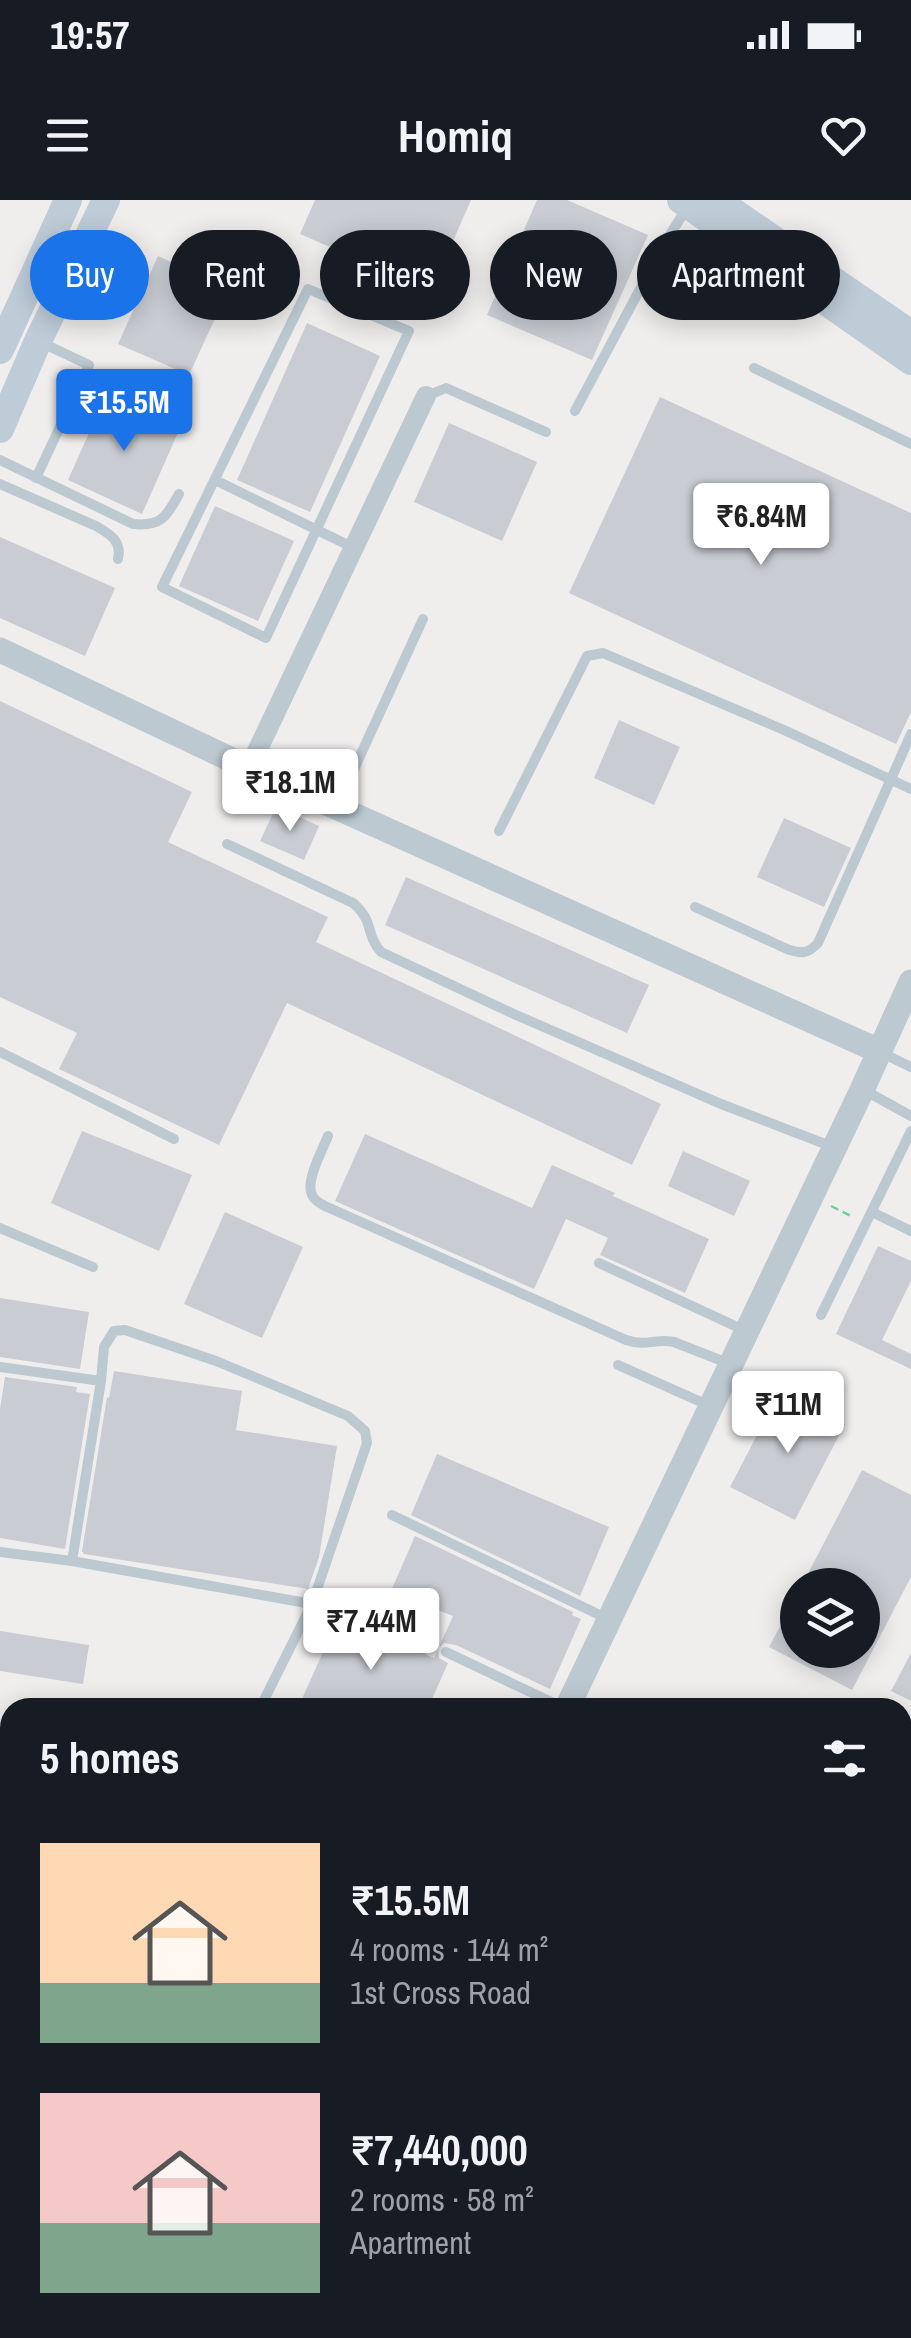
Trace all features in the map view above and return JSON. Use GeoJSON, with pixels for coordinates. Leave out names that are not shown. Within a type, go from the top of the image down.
{"type":"FeatureCollection","features":[{"type":"Feature","properties":{"kind":"main road"},"geometry":{"type":"LineString","coordinates":[[0,350],[68,200]]}},
{"type":"Feature","properties":{"kind":"main road"},"geometry":{"type":"LineString","coordinates":[[0,429],[106,200]]}},
{"type":"Feature","properties":{"kind":"main road"},"geometry":{"type":"LineString","coordinates":[[696,202],[738,230]]}},
{"type":"Feature","properties":{"kind":"main road"},"geometry":{"type":"LineString","coordinates":[[840,296],[911,334]]}},
{"type":"Feature","properties":{"kind":"main road"},"geometry":{"type":"LineString","coordinates":[[840,301],[911,361]]}},
{"type":"Feature","properties":{"kind":"street"},"geometry":{"type":"LineString","coordinates":[[249,768],[426,396]]}},
{"type":"Feature","properties":{"kind":"street"},"geometry":{"type":"LineString","coordinates":[[0,650],[249,768],[879,1052]]}},
{"type":"Feature","properties":{"kind":"street"},"geometry":{"type":"LineString","coordinates":[[570,1698],[911,982]]}},
{"type":"Feature","properties":{"kind":"lane"},"geometry":{"type":"LineString","coordinates":[[575,411],[663,246],[696,202]]}},
{"type":"Feature","properties":{"kind":"lane"},"geometry":{"type":"LineString","coordinates":[[308,289],[409,331],[316,530],[266,638],[162,587],[308,289]]}},
{"type":"Feature","properties":{"kind":"lane"},"geometry":{"type":"LineString","coordinates":[[36,478],[89,364],[38,342]]}},
{"type":"Feature","properties":{"kind":"lane"},"geometry":{"type":"LineString","coordinates":[[754,368],[911,444]]}},
{"type":"Feature","properties":{"kind":"lane"},"geometry":{"type":"LineString","coordinates":[[426,396],[446,388],[546,432]]}},
{"type":"Feature","properties":{"kind":"lane"},"geometry":{"type":"LineString","coordinates":[[0,460],[133,524],[156,524],[166,516],[179,494]]}},
{"type":"Feature","properties":{"kind":"lane"},"geometry":{"type":"LineString","coordinates":[[214,480],[354,548]]}},
{"type":"Feature","properties":{"kind":"lane"},"geometry":{"type":"LineString","coordinates":[[0,484],[103,530],[116,539],[118,559]]}},
{"type":"Feature","properties":{"kind":"lane"},"geometry":{"type":"LineString","coordinates":[[336,807],[423,619]]}},
{"type":"Feature","properties":{"kind":"lane"},"geometry":{"type":"LineString","coordinates":[[500,831],[587,656],[603,653],[911,789]]}},
{"type":"Feature","properties":{"kind":"lane"},"geometry":{"type":"LineString","coordinates":[[695,907],[787,949],[798,953],[810,951],[818,943],[911,734]]}},
{"type":"Feature","properties":{"kind":"lane"},"geometry":{"type":"LineString","coordinates":[[227,844],[353,903],[368,919],[374,945],[380,952],[721,1104],[834,1148]]}},
{"type":"Feature","properties":{"kind":"lane"},"geometry":{"type":"LineString","coordinates":[[0,1052],[174,1140]]}},
{"type":"Feature","properties":{"kind":"lane"},"geometry":{"type":"LineString","coordinates":[[879,1052],[911,1066]]}},
{"type":"Feature","properties":{"kind":"lane"},"geometry":{"type":"LineString","coordinates":[[862,1090],[911,1116]]}},
{"type":"Feature","properties":{"kind":"lane"},"geometry":{"type":"LineString","coordinates":[[821,1314],[911,1131]]}},
{"type":"Feature","properties":{"kind":"lane"},"geometry":{"type":"LineString","coordinates":[[328,1136],[310,1186],[312,1195],[325,1206],[626,1340],[638,1344],[666,1340],[730,1365]]}},
{"type":"Feature","properties":{"kind":"lane"},"geometry":{"type":"LineString","coordinates":[[872,1212],[911,1231]]}},
{"type":"Feature","properties":{"kind":"lane"},"geometry":{"type":"LineString","coordinates":[[0,1228],[92,1267]]}},
{"type":"Feature","properties":{"kind":"lane"},"geometry":{"type":"LineString","coordinates":[[598,1263],[746,1331]]}},
{"type":"Feature","properties":{"kind":"lane"},"geometry":{"type":"LineString","coordinates":[[72,1561],[104,1347],[114,1331],[125,1330],[216,1361],[348,1416],[364,1431],[367,1443],[312,1604],[265,1698]]}},
{"type":"Feature","properties":{"kind":"lane"},"geometry":{"type":"LineString","coordinates":[[618,1365],[710,1406]]}},
{"type":"Feature","properties":{"kind":"lane"},"geometry":{"type":"LineString","coordinates":[[0,1367],[101,1381]]}},
{"type":"Feature","properties":{"kind":"lane"},"geometry":{"type":"LineString","coordinates":[[392,1515],[609,1619]]}},
{"type":"Feature","properties":{"kind":"lane"},"geometry":{"type":"LineString","coordinates":[[0,1552],[312,1604]]}},
{"type":"Feature","properties":{"kind":"lane"},"geometry":{"type":"LineString","coordinates":[[446,1652],[544,1698]]}},
{"type":"Feature","properties":{"kind":"path"},"geometry":{"type":"LineString","coordinates":[[832,1206],[866,1223]]}},
{"type":"Feature","properties":{"kind":"building"},"geometry":{"type":"Polygon","coordinates":[[[315,200],[471,200],[458,230],[320,230],[320,243],[300,234],[315,200]]]}},
{"type":"Feature","properties":{"kind":"building"},"geometry":{"type":"Polygon","coordinates":[[[537,200],[567,200],[637,230],[637,260],[617,304],[617,230],[524,230],[537,200]]]}},
{"type":"Feature","properties":{"kind":"building"},"geometry":{"type":"Polygon","coordinates":[[[158,256],[169,261],[169,320],[214,320],[189,375],[118,344],[129,320],[149,320],[149,276],[158,256]]]}},
{"type":"Feature","properties":{"kind":"building"},"geometry":{"type":"Polygon","coordinates":[[[499,320],[610,320],[592,360],[499,320]]]}},
{"type":"Feature","properties":{"kind":"building"},"geometry":{"type":"Polygon","coordinates":[[[307,323],[380,356],[310,512],[237,480],[307,323]]]}},
{"type":"Feature","properties":{"kind":"building"},"geometry":{"type":"Polygon","coordinates":[[[106,395],[180,428],[142,514],[68,480],[106,395]]]}},
{"type":"Feature","properties":{"kind":"building"},"geometry":{"type":"Polygon","coordinates":[[[660,397],[911,513],[911,712],[896,744],[569,593],[660,397]]]}},
{"type":"Feature","properties":{"kind":"building"},"geometry":{"type":"Polygon","coordinates":[[[449,423],[537,462],[502,541],[414,502],[449,423]]]}},
{"type":"Feature","properties":{"kind":"building"},"geometry":{"type":"Polygon","coordinates":[[[215,506],[294,541],[258,621],[179,586],[215,506]]]}},
{"type":"Feature","properties":{"kind":"building"},"geometry":{"type":"Polygon","coordinates":[[[0,537],[115,588],[85,656],[0,618],[0,537]]]}},
{"type":"Feature","properties":{"kind":"building"},"geometry":{"type":"Polygon","coordinates":[[[0,701],[192,792],[168,842],[328,917],[316,942],[661,1104],[632,1165],[287,1003],[219,1145],[59,1069],[77,1033],[0,997],[0,701]]]}},
{"type":"Feature","properties":{"kind":"building"},"geometry":{"type":"Polygon","coordinates":[[[619,720],[680,747],[654,805],[594,778],[619,720]]]}},
{"type":"Feature","properties":{"kind":"building"},"geometry":{"type":"Polygon","coordinates":[[[276,807],[319,826],[304,860],[260,841],[276,807]]]}},
{"type":"Feature","properties":{"kind":"building"},"geometry":{"type":"Polygon","coordinates":[[[784,818],[851,848],[824,907],[757,877],[784,818]]]}},
{"type":"Feature","properties":{"kind":"building"},"geometry":{"type":"Polygon","coordinates":[[[406,877],[649,985],[627,1033],[385,925],[406,877]]]}},
{"type":"Feature","properties":{"kind":"building"},"geometry":{"type":"Polygon","coordinates":[[[82,1131],[192,1175],[159,1251],[51,1203],[82,1131]]]}},
{"type":"Feature","properties":{"kind":"building"},"geometry":{"type":"Polygon","coordinates":[[[365,1134],[532,1208],[552,1165],[709,1239],[685,1293],[600,1255],[608,1238],[566,1219],[534,1289],[335,1201],[365,1134]]]}},
{"type":"Feature","properties":{"kind":"building"},"geometry":{"type":"Polygon","coordinates":[[[683,1151],[750,1181],[734,1216],[668,1186],[683,1151]]]}},
{"type":"Feature","properties":{"kind":"building"},"geometry":{"type":"Polygon","coordinates":[[[225,1212],[303,1247],[262,1338],[184,1304],[225,1212]]]}},
{"type":"Feature","properties":{"kind":"building"},"geometry":{"type":"Polygon","coordinates":[[[878,1246],[911,1261],[911,1281],[882,1340],[911,1354],[911,1369],[836,1334],[878,1246]]]}},
{"type":"Feature","properties":{"kind":"building"},"geometry":{"type":"Polygon","coordinates":[[[0,1298],[89,1312],[80,1369],[0,1357],[0,1298]]]}},
{"type":"Feature","properties":{"kind":"building"},"geometry":{"type":"Polygon","coordinates":[[[114,1371],[242,1391],[236,1430],[337,1446],[319,1557],[308,1589],[84,1554],[114,1371]]]}},
{"type":"Feature","properties":{"kind":"building"},"geometry":{"type":"Polygon","coordinates":[[[5,1377],[77,1387],[76,1392],[90,1394],[65,1549],[0,1538],[0,1409],[5,1377]]]}},
{"type":"Feature","properties":{"kind":"building"},"geometry":{"type":"Polygon","coordinates":[[[780,1391],[845,1424],[795,1520],[730,1487],[780,1391]]]}},
{"type":"Feature","properties":{"kind":"building"},"geometry":{"type":"Polygon","coordinates":[[[437,1454],[609,1527],[580,1596],[411,1515],[437,1454]]]}},
{"type":"Feature","properties":{"kind":"building"},"geometry":{"type":"Polygon","coordinates":[[[862,1470],[911,1495],[911,1577],[880,1636],[880,1568],[811,1568],[862,1470]]]}},
{"type":"Feature","properties":{"kind":"building"},"geometry":{"type":"Polygon","coordinates":[[[415,1536],[581,1619],[550,1689],[456,1645],[444,1643],[439,1647],[453,1616],[391,1591],[415,1536]]]}},
{"type":"Feature","properties":{"kind":"building"},"geometry":{"type":"Polygon","coordinates":[[[339,1616],[434,1658],[438,1650],[439,1658],[448,1663],[432,1698],[302,1698],[339,1616]]]}},
{"type":"Feature","properties":{"kind":"building"},"geometry":{"type":"Polygon","coordinates":[[[780,1627],[780,1653],[769,1647],[780,1627]]]}},
{"type":"Feature","properties":{"kind":"building"},"geometry":{"type":"Polygon","coordinates":[[[0,1631],[89,1645],[83,1684],[0,1671],[0,1631]]]}},
{"type":"Feature","properties":{"kind":"building"},"geometry":{"type":"Polygon","coordinates":[[[911,1653],[911,1698],[891,1691],[911,1653]]]}},
{"type":"Feature","properties":{"kind":"building"},"geometry":{"type":"Polygon","coordinates":[[[810,1668],[863,1668],[852,1690],[810,1668]]]}}]}
